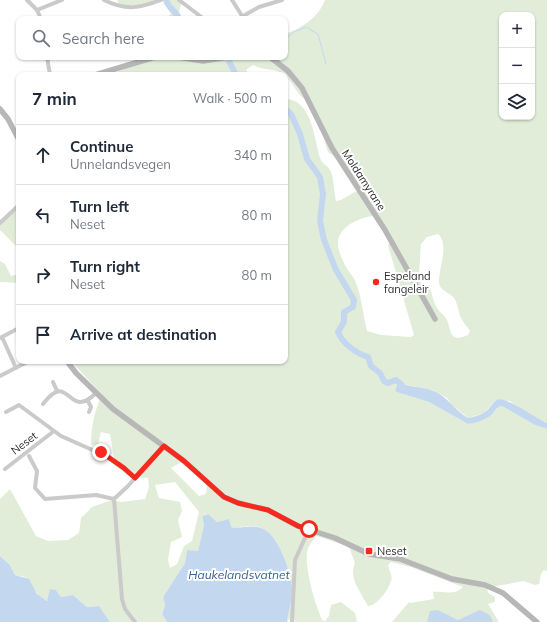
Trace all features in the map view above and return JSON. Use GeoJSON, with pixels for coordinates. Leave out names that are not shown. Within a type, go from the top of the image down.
{"type":"FeatureCollection","features":[{"type":"Feature","properties":{"kind":"main road"},"geometry":{"type":"LineString","coordinates":[[105,72],[145,60]]}},
{"type":"Feature","properties":{"kind":"main road"},"geometry":{"type":"LineString","coordinates":[[197,60],[209,60]]}},
{"type":"Feature","properties":{"kind":"main road","name":"Moldamyrane"},"geometry":{"type":"LineString","coordinates":[[274,60],[288,71],[302,88],[332,148],[385,230],[435,319]]}},
{"type":"Feature","properties":{"kind":"main road"},"geometry":{"type":"LineString","coordinates":[[0,109],[8,119],[16,134]]}},
{"type":"Feature","properties":{"kind":"main road"},"geometry":{"type":"LineString","coordinates":[[70,364],[96,393],[122,417],[184,461],[224,497],[238,503],[268,510],[298,526],[335,538],[372,554],[400,559],[452,579],[485,585],[503,594],[537,622]]}},
{"type":"Feature","properties":{"kind":"street"},"geometry":{"type":"LineString","coordinates":[[27,0],[37,10],[40,16]]}},
{"type":"Feature","properties":{"kind":"street"},"geometry":{"type":"LineString","coordinates":[[37,10],[51,2],[62,0]]}},
{"type":"Feature","properties":{"kind":"street"},"geometry":{"type":"LineString","coordinates":[[104,0],[118,6],[135,8],[143,7],[161,0]]}},
{"type":"Feature","properties":{"kind":"street"},"geometry":{"type":"LineString","coordinates":[[181,0],[200,16]]}},
{"type":"Feature","properties":{"kind":"street"},"geometry":{"type":"LineString","coordinates":[[232,0],[242,16]]}},
{"type":"Feature","properties":{"kind":"street"},"geometry":{"type":"LineString","coordinates":[[246,16],[260,7],[282,0]]}},
{"type":"Feature","properties":{"kind":"street"},"geometry":{"type":"LineString","coordinates":[[48,60],[50,72]]}},
{"type":"Feature","properties":{"kind":"street"},"geometry":{"type":"LineString","coordinates":[[0,223],[16,208]]}},
{"type":"Feature","properties":{"kind":"street"},"geometry":{"type":"LineString","coordinates":[[16,330],[1,338],[16,368]]}},
{"type":"Feature","properties":{"kind":"street"},"geometry":{"type":"LineString","coordinates":[[0,376],[23,364]]}},
{"type":"Feature","properties":{"kind":"street"},"geometry":{"type":"LineString","coordinates":[[53,382],[57,391]]}},
{"type":"Feature","properties":{"kind":"street"},"geometry":{"type":"LineString","coordinates":[[43,404],[52,393],[57,391],[63,392],[78,402],[88,401],[96,393]]}},
{"type":"Feature","properties":{"kind":"street"},"geometry":{"type":"LineString","coordinates":[[88,401],[91,407],[89,412]]}},
{"type":"Feature","properties":{"kind":"street","name":"Neset"},"geometry":{"type":"LineString","coordinates":[[6,412],[19,405],[54,431],[106,456],[135,478]]}},
{"type":"Feature","properties":{"kind":"street","name":"Neset"},"geometry":{"type":"LineString","coordinates":[[5,469],[54,431]]}},
{"type":"Feature","properties":{"kind":"street"},"geometry":{"type":"LineString","coordinates":[[135,622],[125,609],[122,599],[114,499],[164,446]]}},
{"type":"Feature","properties":{"kind":"street","name":"Neset"},"geometry":{"type":"LineString","coordinates":[[29,456],[37,471],[35,488],[45,499],[96,495],[114,499]]}},
{"type":"Feature","properties":{"kind":"street"},"geometry":{"type":"LineString","coordinates":[[292,622],[295,560],[309,529]]}},
{"type":"Feature","properties":{"kind":"green space"},"geometry":{"type":"Polygon","coordinates":[[[117,0],[164,0],[143,6],[119,5],[117,0]]]}},
{"type":"Feature","properties":{"kind":"green space"},"geometry":{"type":"Polygon","coordinates":[[[164,0],[182,0],[179,13],[180,16],[169,16],[171,14],[164,0]]]}},
{"type":"Feature","properties":{"kind":"green space"},"geometry":{"type":"Polygon","coordinates":[[[325,0],[547,0],[547,423],[523,411],[510,401],[496,400],[484,413],[468,418],[451,404],[447,398],[432,390],[407,385],[397,381],[395,391],[429,402],[468,424],[477,421],[493,409],[502,406],[535,425],[547,429],[547,571],[544,570],[541,574],[539,584],[535,585],[523,581],[487,588],[488,593],[495,597],[495,602],[488,604],[499,622],[392,622],[409,602],[434,599],[433,592],[452,592],[460,590],[463,587],[411,567],[391,562],[388,565],[392,577],[388,588],[379,600],[368,606],[354,580],[353,569],[355,563],[349,547],[317,536],[308,548],[307,559],[311,587],[322,620],[325,621],[329,616],[331,605],[341,602],[355,613],[357,622],[295,622],[293,616],[287,622],[292,597],[291,581],[282,554],[273,538],[261,528],[250,526],[231,527],[226,520],[217,522],[206,514],[202,516],[204,525],[198,552],[187,550],[185,563],[163,597],[165,605],[162,614],[167,622],[110,622],[99,606],[87,607],[73,595],[61,597],[56,590],[48,601],[39,596],[25,577],[15,575],[10,565],[0,556],[0,499],[10,489],[36,536],[48,541],[68,540],[79,533],[81,518],[92,507],[112,500],[121,502],[145,499],[149,487],[148,478],[134,477],[114,458],[110,434],[101,432],[98,444],[91,445],[94,420],[102,395],[74,364],[288,364],[288,100],[301,105],[306,112],[310,121],[320,158],[329,168],[331,173],[336,201],[341,200],[360,189],[360,185],[335,157],[328,152],[322,133],[307,100],[301,96],[288,78],[288,72],[279,72],[253,65],[246,70],[248,72],[117,72],[152,60],[288,60],[288,33],[309,22],[325,0]],[[374,216],[362,218],[350,224],[341,233],[338,244],[342,259],[354,278],[358,289],[367,331],[381,335],[411,337],[414,335],[388,245],[390,241],[374,216]],[[438,234],[427,237],[421,244],[419,273],[421,283],[430,288],[435,304],[446,318],[452,334],[457,338],[468,335],[470,331],[460,316],[454,298],[441,288],[439,283],[443,257],[443,244],[438,234]],[[185,460],[171,468],[199,496],[206,494],[207,484],[185,460]],[[175,482],[155,485],[159,498],[180,502],[182,511],[178,520],[182,537],[171,542],[168,559],[170,568],[177,564],[184,546],[192,541],[199,512],[175,482]]]}},
{"type":"Feature","properties":{"kind":"green space"},"geometry":{"type":"Polygon","coordinates":[[[16,207],[16,246],[0,230],[0,220],[16,207]]]}},
{"type":"Feature","properties":{"kind":"green space"},"geometry":{"type":"Polygon","coordinates":[[[0,261],[5,264],[11,276],[16,275],[16,283],[0,282],[0,261]]]}},
{"type":"Feature","properties":{"kind":"water"},"geometry":{"type":"Polygon","coordinates":[[[398,380],[409,386],[427,389],[437,393],[468,418],[483,413],[496,400],[500,399],[513,404],[547,423],[547,429],[535,425],[502,406],[498,407],[485,419],[468,424],[429,402],[395,391],[398,380]]]}},
{"type":"Feature","properties":{"kind":"water","name":"Haukelandsvatnet"},"geometry":{"type":"Polygon","coordinates":[[[208,514],[217,522],[229,519],[231,527],[253,526],[267,531],[273,537],[286,563],[291,581],[292,597],[287,622],[167,622],[162,614],[165,605],[163,597],[185,563],[187,550],[198,551],[204,525],[202,516],[208,514]]]}},
{"type":"Feature","properties":{"kind":"water"},"geometry":{"type":"Polygon","coordinates":[[[0,556],[10,565],[15,575],[29,579],[37,594],[47,601],[50,589],[56,590],[61,597],[73,595],[87,607],[99,606],[110,622],[0,622],[0,556]]]}},
{"type":"Feature","properties":{"kind":"water"},"geometry":{"type":"Polygon","coordinates":[[[438,610],[458,620],[480,610],[490,615],[493,622],[427,622],[430,611],[438,610]]]}},
{"type":"Feature","properties":{"kind":"waterway"},"geometry":{"type":"LineString","coordinates":[[166,0],[178,16]]}},
{"type":"Feature","properties":{"kind":"waterway"},"geometry":{"type":"LineString","coordinates":[[288,37],[294,32],[306,27],[318,34],[326,64]]}},
{"type":"Feature","properties":{"kind":"waterway"},"geometry":{"type":"LineString","coordinates":[[229,61],[234,72]]}},
{"type":"Feature","properties":{"kind":"waterway"},"geometry":{"type":"LineString","coordinates":[[288,112],[291,114],[300,134],[307,159],[320,177],[323,194],[320,221],[324,240],[336,270],[354,300],[353,307],[344,312],[344,322],[338,332],[350,348],[368,357],[371,366],[380,373],[384,381],[388,383],[396,380],[402,385]]}},
{"type":"Feature","properties":{"kind":"place","name":"Espeland fangeleir"},"geometry":{"type":"Point","coordinates":[376,282]}},
{"type":"Feature","properties":{"kind":"place","name":"Neset"},"geometry":{"type":"Point","coordinates":[369,551]}},
{"type":"Feature","properties":{"kind":"route"},"geometry":{"type":"LineString","coordinates":[[101,452],[124,468],[135,478],[164,446],[184,461],[224,497],[238,503],[263,508],[274,512],[298,526],[309,529]]}}]}
